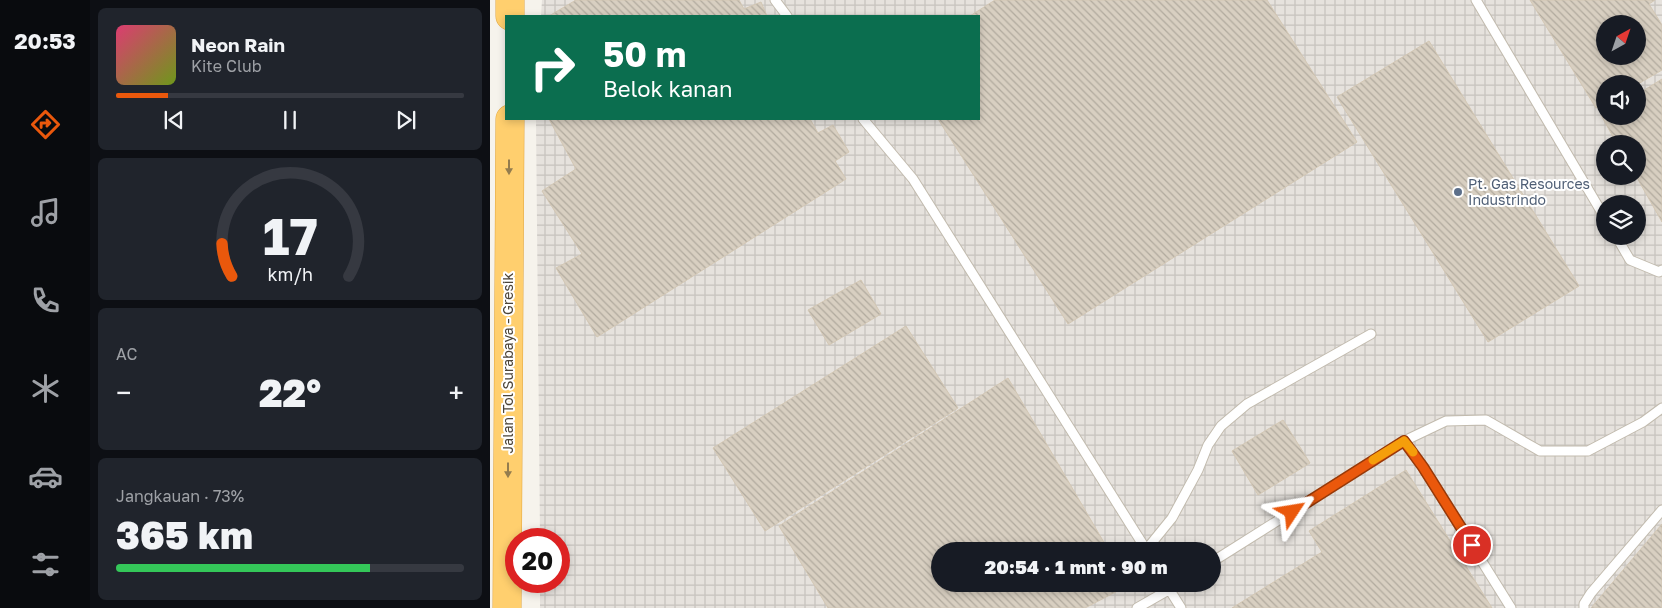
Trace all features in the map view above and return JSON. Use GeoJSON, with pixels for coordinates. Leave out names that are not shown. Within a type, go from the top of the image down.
{"type":"FeatureCollection","features":[{"type":"Feature","properties":{"kind":"highway"},"geometry":{"type":"LineString","coordinates":[[510,0],[510,15]]}},
{"type":"Feature","properties":{"kind":"highway","name":"Jalan Tol Surabaya - Gresik"},"geometry":{"type":"LineString","coordinates":[[507,608],[510,120]]}},
{"type":"Feature","properties":{"kind":"lane"},"geometry":{"type":"LineString","coordinates":[[775,0],[786,15]]}},
{"type":"Feature","properties":{"kind":"lane"},"geometry":{"type":"LineString","coordinates":[[1476,0],[1596,203]]}},
{"type":"Feature","properties":{"kind":"lane"},"geometry":{"type":"LineString","coordinates":[[864,120],[913,179],[1141,542]]}},
{"type":"Feature","properties":{"kind":"lane"},"geometry":{"type":"LineString","coordinates":[[1621,245],[1630,260],[1659,272],[1662,270]]}},
{"type":"Feature","properties":{"kind":"lane"},"geometry":{"type":"LineString","coordinates":[[1152,542],[1172,518],[1198,470],[1208,445],[1221,426],[1247,404],[1371,334]]}},
{"type":"Feature","properties":{"kind":"lane"},"geometry":{"type":"LineString","coordinates":[[1221,556],[1404,441],[1446,421],[1486,420],[1540,451],[1588,451],[1643,422],[1662,408]]}},
{"type":"Feature","properties":{"kind":"lane"},"geometry":{"type":"LineString","coordinates":[[1404,441],[1423,467],[1511,608]]}},
{"type":"Feature","properties":{"kind":"lane"},"geometry":{"type":"LineString","coordinates":[[1584,608],[1584,604],[1591,592],[1662,510]]}},
{"type":"Feature","properties":{"kind":"lane"},"geometry":{"type":"LineString","coordinates":[[1137,608],[1161,592]]}},
{"type":"Feature","properties":{"kind":"lane"},"geometry":{"type":"LineString","coordinates":[[1171,592],[1181,608]]}},
{"type":"Feature","properties":{"kind":"shaded area"},"geometry":{"type":"Polygon","coordinates":[[[542,0],[1662,0],[1662,608],[540,608],[540,593],[570,593],[570,528],[540,528],[536,120],[980,120],[980,15],[541,15],[542,0]]]}},
{"type":"Feature","properties":{"kind":"building"},"geometry":{"type":"Polygon","coordinates":[[[576,0],[739,0],[744,9],[761,2],[767,15],[551,15],[576,0]]]}},
{"type":"Feature","properties":{"kind":"building"},"geometry":{"type":"Polygon","coordinates":[[[995,0],[1267,0],[1357,142],[1068,324],[939,120],[980,120],[980,15],[972,15],[995,0]]]}},
{"type":"Feature","properties":{"kind":"building"},"geometry":{"type":"Polygon","coordinates":[[[1530,0],[1655,0],[1649,4],[1662,25],[1662,70],[1646,79],[1646,75],[1596,75],[1596,108],[1530,0]]]}},
{"type":"Feature","properties":{"kind":"building","name":"Pt. Gas Resources Industrindo"},"geometry":{"type":"Polygon","coordinates":[[[1429,41],[1579,286],[1488,342],[1337,97],[1429,41]]]}},
{"type":"Feature","properties":{"kind":"building"},"geometry":{"type":"Polygon","coordinates":[[[1662,79],[1662,222],[1641,185],[1646,185],[1646,135],[1612,135],[1607,125],[1646,125],[1646,89],[1662,79]]]}},
{"type":"Feature","properties":{"kind":"building"},"geometry":{"type":"Polygon","coordinates":[[[550,120],[811,120],[818,133],[833,125],[849,152],[835,161],[846,179],[597,337],[556,268],[582,254],[542,191],[576,169],[550,120]]]}},
{"type":"Feature","properties":{"kind":"building"},"geometry":{"type":"Polygon","coordinates":[[[861,280],[881,314],[829,345],[808,310],[861,280]]]}},
{"type":"Feature","properties":{"kind":"building"},"geometry":{"type":"Polygon","coordinates":[[[906,326],[958,408],[765,531],[713,448],[906,326]]]}},
{"type":"Feature","properties":{"kind":"building"},"geometry":{"type":"Polygon","coordinates":[[[1008,378],[1104,542],[931,542],[931,592],[1116,592],[1085,608],[828,608],[779,526],[1008,378]]]}},
{"type":"Feature","properties":{"kind":"building"},"geometry":{"type":"Polygon","coordinates":[[[1283,420],[1310,463],[1258,495],[1232,451],[1283,420]]]}},
{"type":"Feature","properties":{"kind":"building"},"geometry":{"type":"Polygon","coordinates":[[[1406,470],[1492,608],[1232,608],[1322,552],[1309,531],[1406,470]]]}},
{"type":"Feature","properties":{"kind":"building"},"geometry":{"type":"Polygon","coordinates":[[[1662,524],[1662,608],[1591,608],[1662,524]]]}},
{"type":"Feature","properties":{"kind":"slow traffic"},"geometry":{"type":"LineString","coordinates":[[1373,460],[1404,441],[1413,452]]}},
{"type":"Feature","properties":{"kind":"place","name":"Pt. Gas Resources Industrindo"},"geometry":{"type":"Point","coordinates":[1458,192]}},
{"type":"Feature","properties":{"kind":"route"},"geometry":{"type":"LineString","coordinates":[[1292,512],[1404,441],[1423,467],[1472,545]]}}]}
